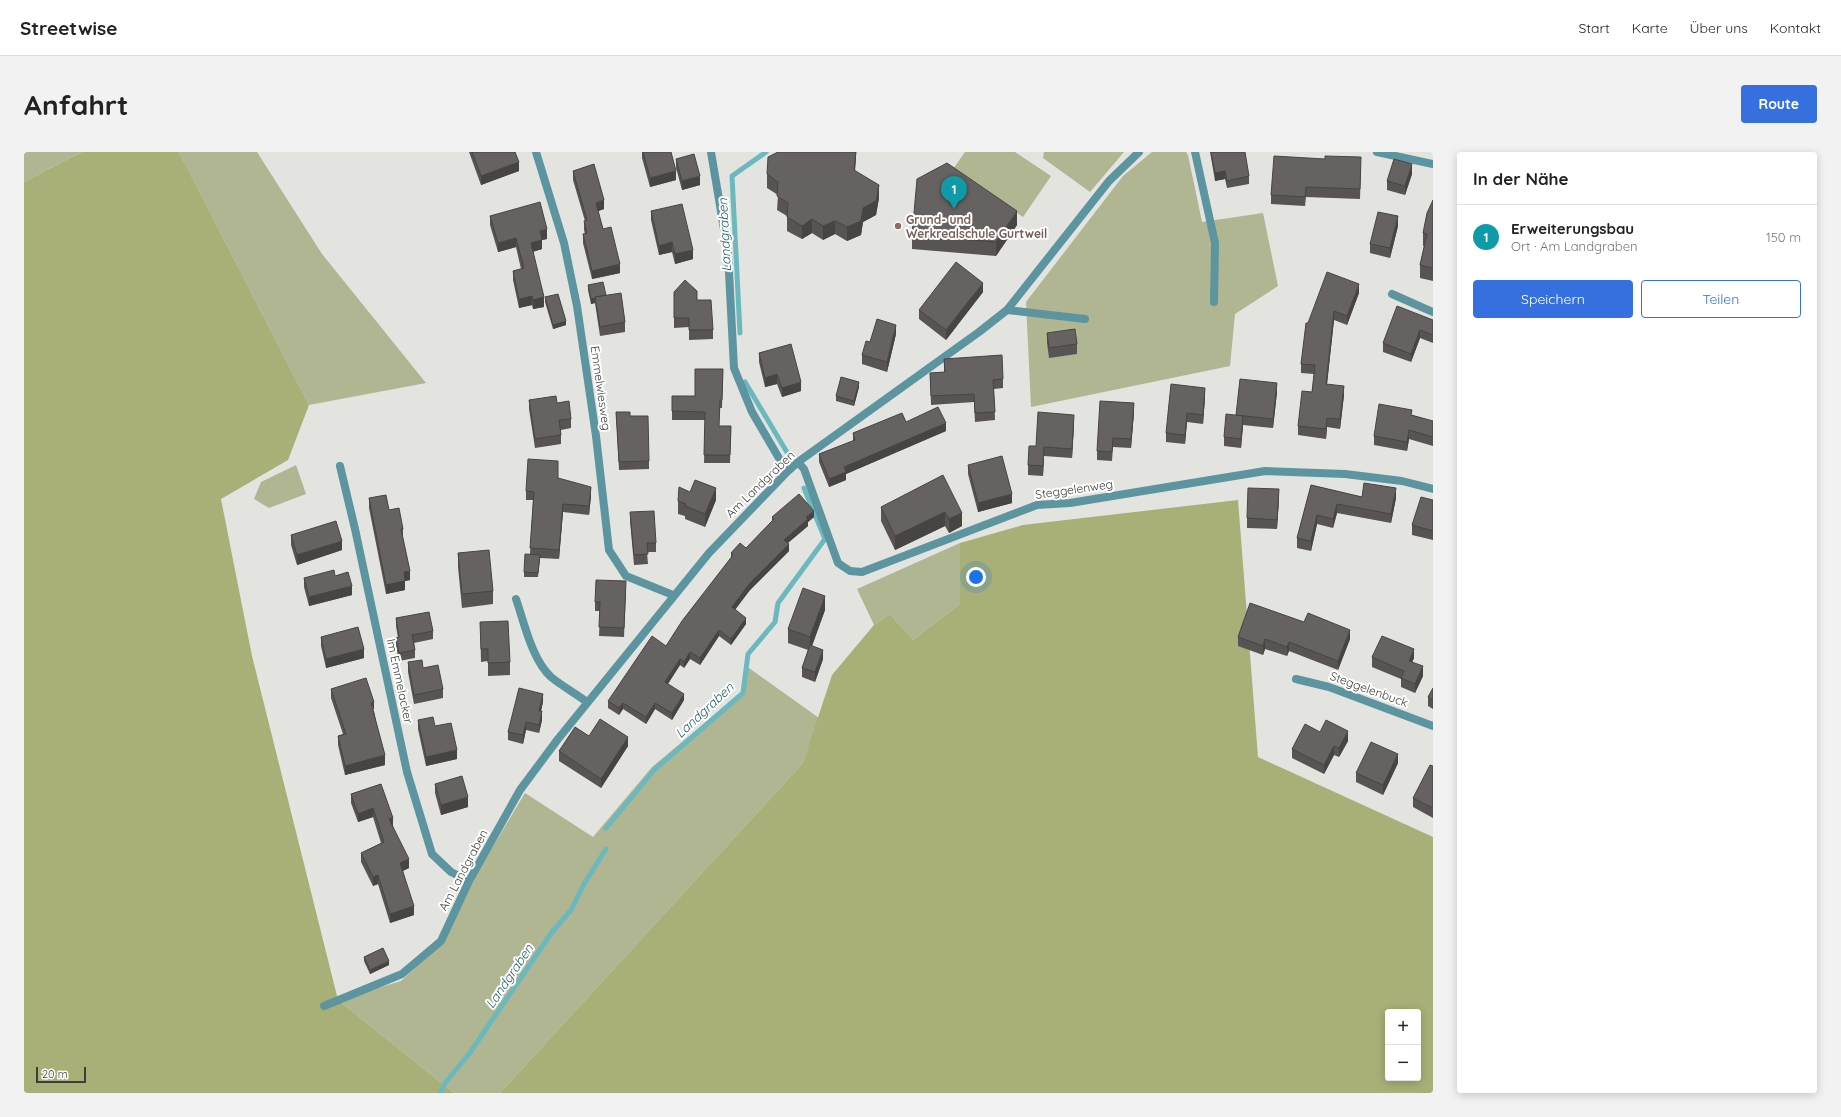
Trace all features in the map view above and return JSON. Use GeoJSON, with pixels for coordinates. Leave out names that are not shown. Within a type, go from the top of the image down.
{"type":"FeatureCollection","features":[{"type":"Feature","properties":{"kind":"street","name":"Emmelwiesweg"},"geometry":{"type":"LineString","coordinates":[[536,152],[564,243],[576,306],[596,436],[610,550],[626,576],[673,595]]}},
{"type":"Feature","properties":{"kind":"street"},"geometry":{"type":"LineString","coordinates":[[711,152],[728,253],[734,368],[752,412],[787,472]]}},
{"type":"Feature","properties":{"kind":"street","name":"Am Landgraben"},"geometry":{"type":"LineString","coordinates":[[324,1006],[402,974],[441,941],[469,881],[520,790],[587,702],[623,660],[673,595],[709,553],[798,462],[979,332],[1007,310],[1109,182],[1139,152]]}},
{"type":"Feature","properties":{"kind":"street"},"geometry":{"type":"LineString","coordinates":[[1195,152],[1215,243],[1214,302]]}},
{"type":"Feature","properties":{"kind":"street"},"geometry":{"type":"LineString","coordinates":[[1377,152],[1433,164]]}},
{"type":"Feature","properties":{"kind":"street"},"geometry":{"type":"LineString","coordinates":[[1392,294],[1433,312]]}},
{"type":"Feature","properties":{"kind":"street"},"geometry":{"type":"LineString","coordinates":[[1007,310],[1085,319]]}},
{"type":"Feature","properties":{"kind":"street","name":"Steggelenweg"},"geometry":{"type":"LineString","coordinates":[[798,462],[804,469],[838,563],[850,571],[862,572],[1037,505],[1070,503],[1265,471],[1345,474],[1402,481],[1433,489]]}},
{"type":"Feature","properties":{"kind":"street","name":"Im Emmelacker"},"geometry":{"type":"LineString","coordinates":[[340,466],[356,529],[407,772],[432,854],[451,872],[469,881]]}},
{"type":"Feature","properties":{"kind":"street"},"geometry":{"type":"LineString","coordinates":[[516,599],[529,638],[539,660],[551,676],[587,702]]}},
{"type":"Feature","properties":{"kind":"street","name":"Steggelenbuck"},"geometry":{"type":"LineString","coordinates":[[1296,679],[1329,687],[1433,726]]}},
{"type":"Feature","properties":{"kind":"green space"},"geometry":{"type":"Polygon","coordinates":[[[24,152],[82,152],[24,182],[24,152]]]}},
{"type":"Feature","properties":{"kind":"green space"},"geometry":{"type":"Polygon","coordinates":[[[82,152],[179,152],[309,405],[288,460],[221,499],[252,656],[338,1000],[454,1093],[24,1093],[24,182],[82,152]]]}},
{"type":"Feature","properties":{"kind":"green space"},"geometry":{"type":"Polygon","coordinates":[[[179,152],[257,152],[322,254],[426,383],[309,405],[179,152]]]}},
{"type":"Feature","properties":{"kind":"green space"},"geometry":{"type":"Polygon","coordinates":[[[965,152],[1015,152],[1051,176],[1023,217],[953,169],[965,152]]]}},
{"type":"Feature","properties":{"kind":"green space"},"geometry":{"type":"Polygon","coordinates":[[[1044,152],[1124,152],[1090,192],[1043,158],[1044,152]]]}},
{"type":"Feature","properties":{"kind":"green space"},"geometry":{"type":"Polygon","coordinates":[[[1152,152],[1186,152],[1188,155],[1202,222],[1263,213],[1278,286],[1235,314],[1230,366],[1031,407],[1026,302],[1123,176],[1152,152]]]}},
{"type":"Feature","properties":{"kind":"green space"},"geometry":{"type":"Polygon","coordinates":[[[296,465],[306,494],[269,508],[254,499],[261,482],[296,465]]]}},
{"type":"Feature","properties":{"kind":"green space"},"geometry":{"type":"Polygon","coordinates":[[[1238,500],[1258,757],[1433,837],[1433,1093],[500,1093],[803,763],[832,675],[874,625],[890,614],[913,640],[960,604],[960,543],[1023,525],[1238,500]]]}},
{"type":"Feature","properties":{"kind":"green space"},"geometry":{"type":"Polygon","coordinates":[[[960,543],[960,604],[913,640],[890,614],[874,625],[857,589],[960,543]]]}},
{"type":"Feature","properties":{"kind":"green space"},"geometry":{"type":"Polygon","coordinates":[[[746,668],[749,668],[819,718],[803,763],[500,1093],[454,1093],[338,1000],[401,981],[443,943],[477,873],[525,793],[593,837],[652,767],[742,692],[746,668]]]}},
{"type":"Feature","properties":{"kind":"building"},"geometry":{"type":"Polygon","coordinates":[[[472,152],[515,152],[519,162],[481,176],[472,152]]]}},
{"type":"Feature","properties":{"kind":"building"},"geometry":{"type":"Polygon","coordinates":[[[643,152],[671,152],[676,171],[650,178],[643,152]]]}},
{"type":"Feature","properties":{"kind":"building"},"geometry":{"type":"Polygon","coordinates":[[[778,152],[856,152],[854,170],[879,185],[876,201],[863,208],[861,221],[847,227],[835,221],[823,226],[812,219],[802,226],[787,217],[788,203],[777,196],[778,182],[767,174],[768,157],[778,152]]]}},
{"type":"Feature","properties":{"kind":"building"},"geometry":{"type":"Polygon","coordinates":[[[1211,152],[1245,152],[1249,176],[1227,181],[1225,171],[1215,173],[1211,152]]]}},
{"type":"Feature","properties":{"kind":"building"},"geometry":{"type":"Polygon","coordinates":[[[694,154],[700,176],[682,181],[676,159],[694,154]]]}},
{"type":"Feature","properties":{"kind":"building"},"geometry":{"type":"Polygon","coordinates":[[[1274,156],[1325,159],[1325,156],[1361,157],[1360,189],[1306,187],[1305,197],[1271,195],[1274,156]]]}},
{"type":"Feature","properties":{"kind":"building"},"geometry":{"type":"Polygon","coordinates":[[[1394,159],[1412,164],[1405,186],[1387,181],[1394,159]]]}},
{"type":"Feature","properties":{"kind":"building"},"geometry":{"type":"Polygon","coordinates":[[[947,163],[1017,211],[996,242],[912,235],[917,179],[947,163]]]}},
{"type":"Feature","properties":{"kind":"building"},"geometry":{"type":"Polygon","coordinates":[[[594,164],[604,200],[596,203],[603,229],[611,227],[620,264],[592,271],[583,234],[587,233],[584,221],[587,220],[573,171],[594,164]]]}},
{"type":"Feature","properties":{"kind":"building"},"geometry":{"type":"Polygon","coordinates":[[[1433,200],[1433,268],[1420,265],[1427,234],[1423,233],[1427,213],[1433,200]]]}},
{"type":"Feature","properties":{"kind":"building"},"geometry":{"type":"Polygon","coordinates":[[[540,202],[547,229],[540,231],[542,240],[531,243],[544,297],[533,300],[532,296],[519,299],[513,271],[524,268],[516,238],[498,243],[490,216],[540,202]]]}},
{"type":"Feature","properties":{"kind":"building"},"geometry":{"type":"Polygon","coordinates":[[[682,204],[693,250],[675,254],[672,242],[659,246],[651,211],[682,204]]]}},
{"type":"Feature","properties":{"kind":"building"},"geometry":{"type":"Polygon","coordinates":[[[1378,212],[1398,216],[1390,248],[1370,244],[1378,212]]]}},
{"type":"Feature","properties":{"kind":"building"},"geometry":{"type":"Polygon","coordinates":[[[956,262],[983,283],[946,330],[919,310],[956,262]]]}},
{"type":"Feature","properties":{"kind":"building"},"geometry":{"type":"Polygon","coordinates":[[[1327,272],[1359,284],[1347,316],[1334,311],[1326,384],[1344,386],[1340,419],[1327,418],[1326,429],[1298,426],[1302,391],[1312,392],[1315,365],[1301,364],[1306,323],[1308,323],[1327,272]]]}},
{"type":"Feature","properties":{"kind":"building"},"geometry":{"type":"Polygon","coordinates":[[[685,280],[697,291],[697,300],[711,300],[713,330],[689,330],[689,318],[674,318],[674,292],[685,280]]]}},
{"type":"Feature","properties":{"kind":"building"},"geometry":{"type":"Polygon","coordinates":[[[603,282],[606,295],[591,299],[588,285],[603,282]]]}},
{"type":"Feature","properties":{"kind":"building"},"geometry":{"type":"Polygon","coordinates":[[[621,293],[625,322],[600,327],[595,297],[621,293]]]}},
{"type":"Feature","properties":{"kind":"building"},"geometry":{"type":"Polygon","coordinates":[[[558,294],[566,321],[553,325],[545,297],[558,294]]]}},
{"type":"Feature","properties":{"kind":"building"},"geometry":{"type":"Polygon","coordinates":[[[1397,306],[1433,320],[1433,335],[1420,330],[1411,354],[1383,343],[1397,306]]]}},
{"type":"Feature","properties":{"kind":"building"},"geometry":{"type":"Polygon","coordinates":[[[877,319],[896,325],[887,362],[862,355],[866,341],[870,342],[877,319]]]}},
{"type":"Feature","properties":{"kind":"building"},"geometry":{"type":"Polygon","coordinates":[[[1075,329],[1077,344],[1049,348],[1047,333],[1075,329]]]}},
{"type":"Feature","properties":{"kind":"building"},"geometry":{"type":"Polygon","coordinates":[[[791,344],[801,382],[782,388],[777,374],[765,378],[759,353],[791,344]]]}},
{"type":"Feature","properties":{"kind":"building"},"geometry":{"type":"Polygon","coordinates":[[[1002,355],[1003,379],[993,380],[995,412],[975,413],[974,394],[931,396],[930,373],[945,372],[944,359],[1002,355]]]}},
{"type":"Feature","properties":{"kind":"building"},"geometry":{"type":"Polygon","coordinates":[[[695,369],[723,369],[719,426],[731,426],[730,455],[704,455],[705,412],[672,411],[672,396],[695,396],[695,369]]]}},
{"type":"Feature","properties":{"kind":"building"},"geometry":{"type":"Polygon","coordinates":[[[841,377],[859,382],[854,401],[836,396],[841,377]]]}},
{"type":"Feature","properties":{"kind":"building"},"geometry":{"type":"Polygon","coordinates":[[[1240,379],[1277,383],[1273,419],[1236,415],[1240,379]]]}},
{"type":"Feature","properties":{"kind":"building"},"geometry":{"type":"Polygon","coordinates":[[[1171,384],[1205,388],[1203,415],[1187,413],[1185,435],[1166,433],[1171,384]]]}},
{"type":"Feature","properties":{"kind":"building"},"geometry":{"type":"Polygon","coordinates":[[[556,396],[557,403],[569,401],[571,419],[559,420],[561,435],[535,439],[529,400],[556,396]]]}},
{"type":"Feature","properties":{"kind":"building"},"geometry":{"type":"Polygon","coordinates":[[[1100,401],[1134,403],[1131,439],[1113,438],[1112,452],[1097,451],[1100,401]]]}},
{"type":"Feature","properties":{"kind":"building"},"geometry":{"type":"Polygon","coordinates":[[[1379,404],[1412,410],[1411,415],[1433,421],[1433,437],[1409,430],[1407,442],[1374,436],[1379,404]]]}},
{"type":"Feature","properties":{"kind":"building"},"geometry":{"type":"Polygon","coordinates":[[[938,407],[946,423],[844,467],[846,472],[829,479],[819,454],[855,440],[853,433],[902,413],[906,422],[938,407]]]}},
{"type":"Feature","properties":{"kind":"building"},"geometry":{"type":"Polygon","coordinates":[[[616,412],[630,412],[630,416],[648,416],[649,461],[619,462],[616,412]]]}},
{"type":"Feature","properties":{"kind":"building"},"geometry":{"type":"Polygon","coordinates":[[[1038,412],[1074,415],[1072,449],[1044,447],[1043,466],[1028,465],[1029,446],[1036,446],[1038,412]]]}},
{"type":"Feature","properties":{"kind":"building"},"geometry":{"type":"Polygon","coordinates":[[[1226,414],[1243,416],[1241,439],[1224,437],[1226,414]]]}},
{"type":"Feature","properties":{"kind":"building"},"geometry":{"type":"Polygon","coordinates":[[[1002,456],[1012,494],[978,503],[968,465],[1002,456]]]}},
{"type":"Feature","properties":{"kind":"building"},"geometry":{"type":"Polygon","coordinates":[[[528,459],[558,461],[558,478],[591,487],[589,506],[563,504],[559,550],[530,548],[534,492],[526,491],[528,459]]]}},
{"type":"Feature","properties":{"kind":"building"},"geometry":{"type":"Polygon","coordinates":[[[943,475],[962,513],[949,519],[945,512],[895,536],[881,507],[943,475]]]}},
{"type":"Feature","properties":{"kind":"building"},"geometry":{"type":"Polygon","coordinates":[[[695,480],[716,488],[705,514],[685,506],[686,504],[678,501],[679,487],[690,492],[695,480]]]}},
{"type":"Feature","properties":{"kind":"building"},"geometry":{"type":"Polygon","coordinates":[[[1364,483],[1396,488],[1391,514],[1337,504],[1333,519],[1317,515],[1311,541],[1297,538],[1311,485],[1362,497],[1364,483]]]}},
{"type":"Feature","properties":{"kind":"building"},"geometry":{"type":"Polygon","coordinates":[[[1248,488],[1279,489],[1277,520],[1247,518],[1248,488]]]}},
{"type":"Feature","properties":{"kind":"building"},"geometry":{"type":"Polygon","coordinates":[[[799,494],[814,511],[806,517],[808,519],[784,540],[789,544],[750,583],[732,607],[746,618],[731,639],[719,630],[700,658],[690,652],[684,662],[680,659],[665,682],[684,694],[672,713],[655,703],[646,717],[623,703],[619,708],[608,701],[652,636],[666,646],[682,621],[733,555],[731,553],[740,543],[746,548],[774,519],[772,517],[799,494]]]}},
{"type":"Feature","properties":{"kind":"building"},"geometry":{"type":"Polygon","coordinates":[[[386,495],[389,510],[399,508],[403,529],[401,529],[410,571],[404,572],[405,581],[386,585],[369,498],[386,495]]]}},
{"type":"Feature","properties":{"kind":"building"},"geometry":{"type":"Polygon","coordinates":[[[1421,497],[1433,500],[1433,531],[1412,525],[1421,497]]]}},
{"type":"Feature","properties":{"kind":"building"},"geometry":{"type":"Polygon","coordinates":[[[654,511],[656,543],[647,543],[648,554],[634,555],[630,512],[654,511]]]}},
{"type":"Feature","properties":{"kind":"building"},"geometry":{"type":"Polygon","coordinates":[[[336,521],[342,541],[297,555],[291,535],[336,521]]]}},
{"type":"Feature","properties":{"kind":"building"},"geometry":{"type":"Polygon","coordinates":[[[489,550],[493,591],[462,594],[458,553],[489,550]]]}},
{"type":"Feature","properties":{"kind":"building"},"geometry":{"type":"Polygon","coordinates":[[[525,554],[540,555],[538,573],[524,572],[525,554]]]}},
{"type":"Feature","properties":{"kind":"building"},"geometry":{"type":"Polygon","coordinates":[[[334,570],[335,576],[348,572],[352,586],[309,597],[304,578],[334,570]]]}},
{"type":"Feature","properties":{"kind":"building"},"geometry":{"type":"Polygon","coordinates":[[[596,580],[626,581],[624,628],[599,627],[600,602],[595,602],[596,580]]]}},
{"type":"Feature","properties":{"kind":"building"},"geometry":{"type":"Polygon","coordinates":[[[803,588],[825,596],[810,637],[788,629],[803,588]]]}},
{"type":"Feature","properties":{"kind":"building"},"geometry":{"type":"Polygon","coordinates":[[[1250,603],[1304,622],[1308,613],[1350,630],[1338,661],[1289,642],[1287,647],[1265,639],[1263,646],[1238,637],[1250,603]]]}},
{"type":"Feature","properties":{"kind":"building"},"geometry":{"type":"Polygon","coordinates":[[[429,612],[433,631],[412,635],[415,650],[399,653],[396,638],[399,637],[396,618],[429,612]]]}},
{"type":"Feature","properties":{"kind":"building"},"geometry":{"type":"Polygon","coordinates":[[[508,621],[510,662],[488,663],[488,649],[481,649],[480,622],[508,621]]]}},
{"type":"Feature","properties":{"kind":"building"},"geometry":{"type":"Polygon","coordinates":[[[358,627],[364,649],[326,659],[321,637],[358,627]]]}},
{"type":"Feature","properties":{"kind":"building"},"geometry":{"type":"Polygon","coordinates":[[[1382,636],[1414,649],[1409,661],[1423,666],[1415,684],[1401,678],[1404,671],[1372,657],[1382,636]]]}},
{"type":"Feature","properties":{"kind":"building"},"geometry":{"type":"Polygon","coordinates":[[[810,645],[823,650],[815,672],[802,668],[810,645]]]}},
{"type":"Feature","properties":{"kind":"building"},"geometry":{"type":"Polygon","coordinates":[[[422,660],[423,668],[438,665],[443,689],[414,695],[408,662],[422,660]]]}},
{"type":"Feature","properties":{"kind":"building"},"geometry":{"type":"Polygon","coordinates":[[[366,678],[374,702],[371,703],[385,755],[345,766],[338,736],[346,734],[331,689],[366,678]]]}},
{"type":"Feature","properties":{"kind":"building"},"geometry":{"type":"Polygon","coordinates":[[[519,688],[543,694],[539,711],[542,711],[539,725],[526,722],[523,735],[508,732],[519,688]]]}},
{"type":"Feature","properties":{"kind":"building"},"geometry":{"type":"Polygon","coordinates":[[[1433,688],[1433,700],[1428,697],[1433,688]]]}},
{"type":"Feature","properties":{"kind":"building"},"geometry":{"type":"Polygon","coordinates":[[[433,717],[435,726],[451,723],[457,750],[426,757],[418,720],[433,717]]]}},
{"type":"Feature","properties":{"kind":"building"},"geometry":{"type":"Polygon","coordinates":[[[600,719],[628,737],[601,779],[559,751],[575,727],[589,736],[600,719]]]}},
{"type":"Feature","properties":{"kind":"building"},"geometry":{"type":"Polygon","coordinates":[[[1326,720],[1348,731],[1339,748],[1334,746],[1324,765],[1292,749],[1305,724],[1320,732],[1326,720]]]}},
{"type":"Feature","properties":{"kind":"building"},"geometry":{"type":"Polygon","coordinates":[[[1371,742],[1398,754],[1383,785],[1356,773],[1371,742]]]}},
{"type":"Feature","properties":{"kind":"building"},"geometry":{"type":"Polygon","coordinates":[[[1430,765],[1433,766],[1433,808],[1413,798],[1430,765]]]}},
{"type":"Feature","properties":{"kind":"building"},"geometry":{"type":"Polygon","coordinates":[[[462,776],[468,797],[441,805],[435,784],[462,776]]]}},
{"type":"Feature","properties":{"kind":"building"},"geometry":{"type":"Polygon","coordinates":[[[381,784],[393,818],[389,819],[409,859],[400,863],[414,906],[390,914],[378,875],[373,877],[361,853],[384,842],[373,808],[358,814],[351,794],[381,784]]]}},
{"type":"Feature","properties":{"kind":"building"},"geometry":{"type":"Polygon","coordinates":[[[383,948],[389,961],[370,970],[364,957],[383,948]]]}},
{"type":"Feature","properties":{"kind":"waterway","name":"Landgraben"},"geometry":{"type":"LineString","coordinates":[[740,333],[732,176],[766,152]]}},
{"type":"Feature","properties":{"kind":"waterway","name":"Landgraben"},"geometry":{"type":"LineString","coordinates":[[745,382],[788,454]]}},
{"type":"Feature","properties":{"kind":"waterway","name":"Landgraben"},"geometry":{"type":"LineString","coordinates":[[606,828],[654,770],[743,693],[748,654],[775,622],[778,603],[825,539],[804,488]]}},
{"type":"Feature","properties":{"kind":"waterway","name":"Landgraben"},"geometry":{"type":"LineString","coordinates":[[440,1093],[445,1083],[469,1054],[552,932],[571,910],[584,884],[606,849]]}},
{"type":"Feature","properties":{"kind":"place","name":"Erweiterungsbau"},"geometry":{"type":"Point","coordinates":[954,209]}},
{"type":"Feature","properties":{"kind":"place","name":"Grund- und Werkrealschule Gurtweil"},"geometry":{"type":"Point","coordinates":[898,226]}}]}
